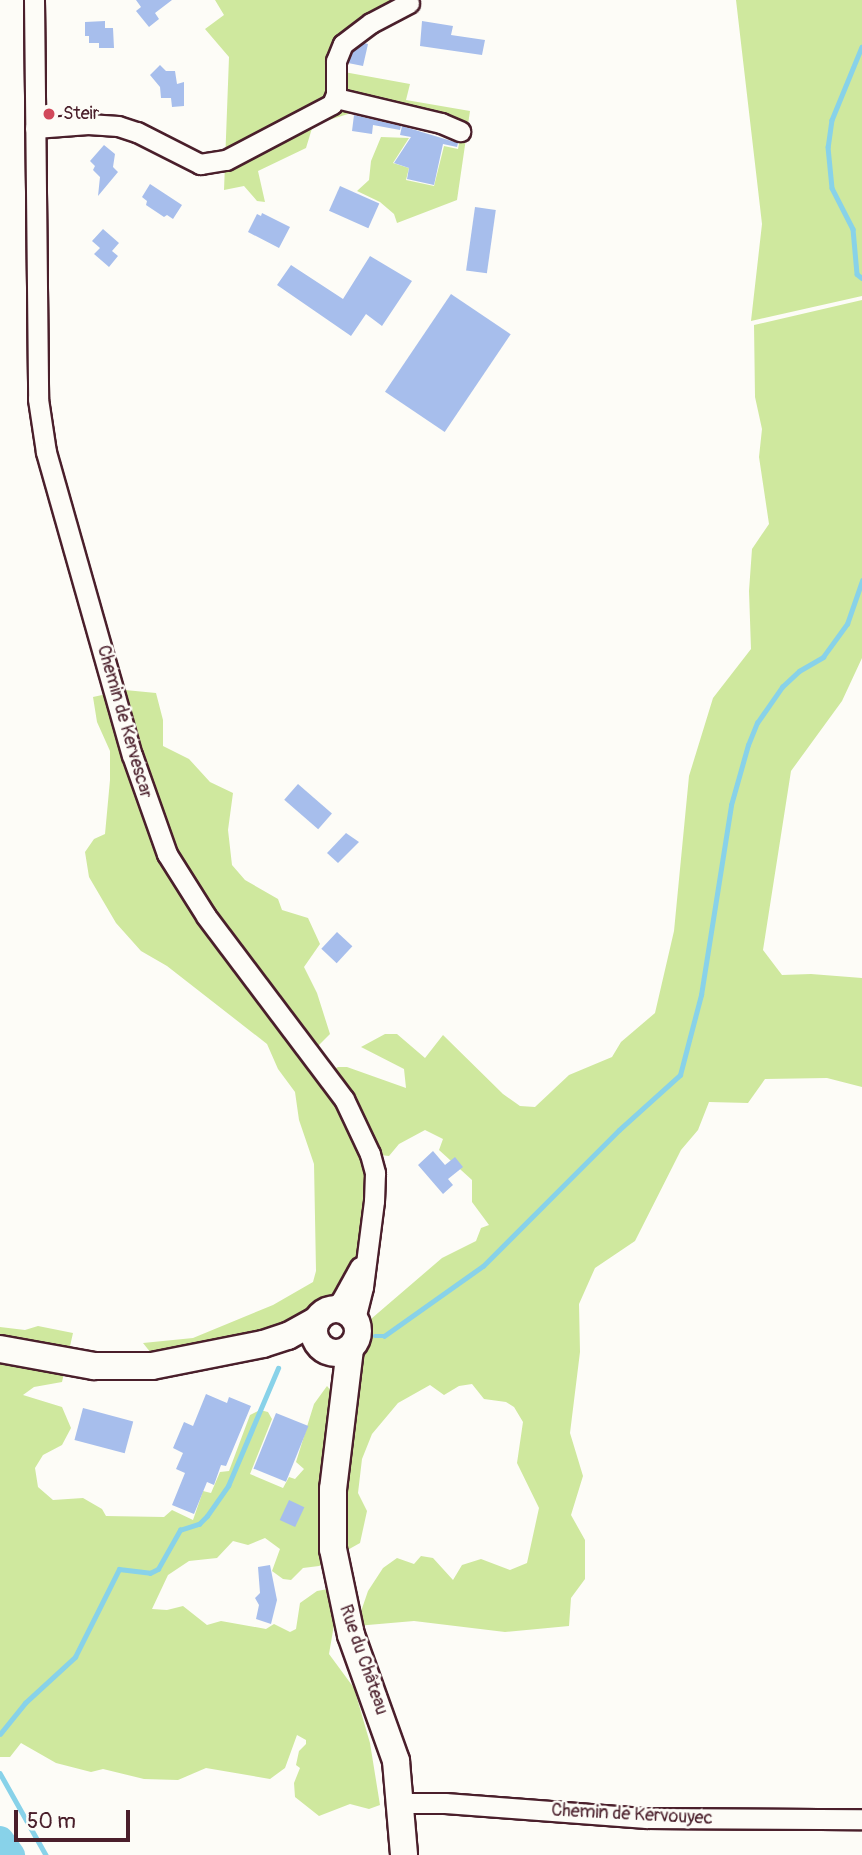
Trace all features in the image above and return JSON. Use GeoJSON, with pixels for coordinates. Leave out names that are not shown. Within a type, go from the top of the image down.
{"type":"FeatureCollection","features":[{"type":"Feature","properties":{"kind":"street","name":"Chemin de Kervescar"},"geometry":{"type":"LineString","coordinates":[[34,0],[38,399],[54,484],[135,766],[160,838],[183,883],[344,1099],[359,1125],[370,1154],[375,1187],[365,1256],[347,1292],[334,1332]]}},
{"type":"Feature","properties":{"kind":"street"},"geometry":{"type":"LineString","coordinates":[[35,128],[88,124],[118,126],[137,132],[194,162],[213,164],[243,153],[332,104],[335,98],[335,67],[344,44],[365,27],[409,3]]}},
{"type":"Feature","properties":{"kind":"street"},"geometry":{"type":"LineString","coordinates":[[335,98],[441,123],[460,131]]}},
{"type":"Feature","properties":{"kind":"street"},"geometry":{"type":"LineString","coordinates":[[0,1349],[94,1366],[133,1367],[206,1357],[288,1336],[334,1332]]}},
{"type":"Feature","properties":{"kind":"street","name":"Rue du Château"},"geometry":{"type":"LineString","coordinates":[[334,1332],[346,1380],[332,1510],[335,1568],[351,1635],[397,1761],[404,1855]]}},
{"type":"Feature","properties":{"kind":"street","name":"Chemin de Kervouyec"},"geometry":{"type":"LineString","coordinates":[[402,1803],[445,1803],[646,1818],[862,1819]]}},
{"type":"Feature","properties":{"kind":"green space"},"geometry":{"type":"Polygon","coordinates":[[[215,0],[397,0],[333,70],[410,84],[406,100],[470,111],[457,200],[397,223],[394,214],[380,202],[357,191],[369,180],[371,161],[381,137],[409,138],[393,163],[409,168],[406,180],[434,186],[444,146],[458,149],[461,133],[351,106],[348,114],[313,125],[306,148],[258,171],[265,202],[257,201],[244,186],[224,190],[229,57],[205,29],[224,15],[215,0]]]}},
{"type":"Feature","properties":{"kind":"green space"},"geometry":{"type":"Polygon","coordinates":[[[736,0],[862,0],[862,296],[751,321],[762,224],[736,0]]]}},
{"type":"Feature","properties":{"kind":"green space"},"geometry":{"type":"Polygon","coordinates":[[[862,300],[862,658],[842,701],[791,771],[763,950],[782,975],[862,978],[862,1087],[827,1078],[765,1079],[748,1103],[709,1102],[698,1130],[681,1150],[635,1241],[595,1268],[579,1304],[580,1352],[570,1433],[583,1476],[571,1515],[585,1540],[585,1579],[571,1598],[569,1626],[505,1632],[414,1621],[356,1626],[368,1591],[383,1568],[397,1558],[414,1564],[421,1556],[433,1558],[453,1580],[462,1565],[481,1559],[510,1570],[527,1563],[539,1508],[517,1463],[523,1422],[514,1407],[506,1402],[484,1399],[472,1384],[459,1386],[444,1395],[430,1385],[398,1403],[372,1434],[362,1459],[358,1493],[367,1511],[360,1543],[319,1566],[303,1568],[291,1580],[283,1579],[272,1571],[280,1549],[265,1538],[248,1545],[233,1541],[217,1558],[189,1561],[168,1575],[152,1609],[167,1610],[183,1606],[207,1625],[221,1621],[266,1629],[274,1624],[290,1632],[296,1629],[300,1603],[317,1591],[328,1589],[335,1619],[329,1654],[354,1688],[370,1743],[380,1805],[369,1809],[350,1804],[319,1816],[295,1797],[294,1783],[300,1768],[296,1765],[299,1751],[306,1744],[306,1740],[297,1735],[285,1768],[270,1779],[206,1768],[178,1780],[144,1779],[103,1769],[91,1772],[56,1763],[21,1743],[10,1757],[0,1757],[0,1327],[25,1330],[38,1326],[73,1333],[62,1382],[34,1387],[23,1395],[62,1407],[71,1428],[62,1445],[43,1455],[35,1468],[38,1487],[53,1500],[83,1498],[102,1509],[106,1516],[164,1517],[172,1510],[193,1520],[203,1491],[211,1493],[220,1472],[229,1471],[250,1415],[260,1410],[268,1412],[272,1419],[250,1474],[283,1488],[289,1477],[295,1479],[304,1469],[296,1462],[314,1404],[327,1386],[333,1393],[359,1357],[364,1342],[364,1325],[442,1258],[476,1241],[481,1228],[489,1225],[472,1202],[472,1180],[439,1150],[443,1139],[425,1130],[399,1144],[389,1156],[363,1153],[369,1203],[362,1255],[351,1277],[328,1300],[298,1322],[155,1358],[143,1343],[193,1338],[273,1305],[313,1282],[316,1271],[314,1164],[299,1120],[295,1092],[278,1069],[267,1044],[167,966],[141,951],[116,923],[89,877],[85,852],[94,839],[105,834],[110,780],[110,751],[97,722],[93,697],[125,690],[156,693],[163,720],[163,746],[189,759],[210,782],[233,793],[228,830],[232,865],[245,880],[278,899],[282,910],[308,918],[320,944],[304,967],[317,993],[330,1034],[306,1058],[320,1076],[338,1067],[347,1067],[406,1088],[404,1069],[361,1047],[385,1034],[397,1034],[425,1058],[443,1035],[503,1094],[520,1106],[535,1107],[569,1075],[612,1057],[621,1042],[655,1013],[674,931],[689,776],[713,698],[751,649],[749,591],[752,549],[769,524],[759,457],[762,429],[755,397],[754,325],[862,300]]]}},
{"type":"Feature","properties":{"kind":"building"},"geometry":{"type":"Polygon","coordinates":[[[136,0],[172,0],[155,13],[159,19],[149,27],[136,11],[141,7],[136,0]]]}},
{"type":"Feature","properties":{"kind":"building"},"geometry":{"type":"Polygon","coordinates":[[[105,21],[105,28],[113,28],[114,48],[99,48],[99,43],[89,43],[89,36],[85,36],[85,22],[105,21]]]}},
{"type":"Feature","properties":{"kind":"building"},"geometry":{"type":"Polygon","coordinates":[[[422,21],[453,26],[451,35],[485,40],[482,55],[420,46],[422,21]]]}},
{"type":"Feature","properties":{"kind":"building"},"geometry":{"type":"Polygon","coordinates":[[[364,43],[368,44],[363,66],[348,63],[353,52],[364,43]]]}},
{"type":"Feature","properties":{"kind":"building"},"geometry":{"type":"Polygon","coordinates":[[[160,65],[166,71],[175,71],[177,84],[184,82],[184,106],[172,107],[171,98],[161,98],[160,87],[150,75],[160,65]]]}},
{"type":"Feature","properties":{"kind":"building"},"geometry":{"type":"Polygon","coordinates":[[[354,115],[401,126],[400,130],[373,125],[372,134],[352,131],[354,115]]]}},
{"type":"Feature","properties":{"kind":"building"},"geometry":{"type":"Polygon","coordinates":[[[402,126],[458,143],[457,147],[443,144],[434,185],[407,179],[409,168],[394,163],[411,137],[400,135],[402,126]]]}},
{"type":"Feature","properties":{"kind":"building"},"geometry":{"type":"Polygon","coordinates":[[[104,145],[115,154],[113,167],[118,172],[98,196],[100,177],[93,170],[95,166],[90,161],[104,145]]]}},
{"type":"Feature","properties":{"kind":"building"},"geometry":{"type":"Polygon","coordinates":[[[150,184],[182,205],[173,219],[167,215],[164,217],[146,205],[147,201],[142,197],[150,184]]]}},
{"type":"Feature","properties":{"kind":"building"},"geometry":{"type":"Polygon","coordinates":[[[340,186],[379,203],[368,228],[329,211],[340,186]]]}},
{"type":"Feature","properties":{"kind":"building"},"geometry":{"type":"Polygon","coordinates":[[[475,207],[496,210],[487,273],[466,270],[475,207]]]}},
{"type":"Feature","properties":{"kind":"building"},"geometry":{"type":"Polygon","coordinates":[[[262,213],[290,227],[279,248],[248,232],[257,214],[261,216],[262,213]]]}},
{"type":"Feature","properties":{"kind":"building"},"geometry":{"type":"Polygon","coordinates":[[[103,229],[119,243],[112,251],[118,256],[109,267],[94,254],[100,248],[92,241],[103,229]]]}},
{"type":"Feature","properties":{"kind":"building"},"geometry":{"type":"Polygon","coordinates":[[[370,256],[412,281],[382,326],[366,314],[351,336],[277,285],[291,265],[343,299],[370,256]]]}},
{"type":"Feature","properties":{"kind":"building"},"geometry":{"type":"Polygon","coordinates":[[[451,294],[511,334],[445,432],[385,392],[451,294]]]}},
{"type":"Feature","properties":{"kind":"building"},"geometry":{"type":"Polygon","coordinates":[[[298,784],[332,814],[318,829],[284,800],[298,784]]]}},
{"type":"Feature","properties":{"kind":"building"},"geometry":{"type":"Polygon","coordinates":[[[346,833],[359,842],[338,863],[327,853],[346,833]]]}},
{"type":"Feature","properties":{"kind":"building"},"geometry":{"type":"Polygon","coordinates":[[[337,932],[352,946],[337,963],[321,949],[337,932]]]}},
{"type":"Feature","properties":{"kind":"building"},"geometry":{"type":"Polygon","coordinates":[[[433,1151],[445,1165],[455,1157],[463,1167],[448,1179],[453,1185],[443,1194],[418,1165],[433,1151]]]}},
{"type":"Feature","properties":{"kind":"building"},"geometry":{"type":"Polygon","coordinates":[[[206,1394],[227,1403],[229,1397],[251,1406],[226,1466],[221,1465],[214,1485],[207,1482],[194,1514],[172,1505],[185,1473],[176,1469],[183,1453],[173,1448],[184,1422],[193,1426],[206,1394]]]}},
{"type":"Feature","properties":{"kind":"building"},"geometry":{"type":"Polygon","coordinates":[[[83,1408],[133,1421],[125,1453],[74,1440],[83,1408]]]}},
{"type":"Feature","properties":{"kind":"building"},"geometry":{"type":"Polygon","coordinates":[[[276,1413],[308,1426],[286,1482],[254,1469],[276,1413]]]}},
{"type":"Feature","properties":{"kind":"building"},"geometry":{"type":"Polygon","coordinates":[[[289,1500],[304,1507],[295,1527],[280,1520],[289,1500]]]}},
{"type":"Feature","properties":{"kind":"building"},"geometry":{"type":"Polygon","coordinates":[[[270,1565],[277,1600],[271,1624],[256,1619],[259,1605],[255,1598],[260,1593],[258,1567],[270,1565]]]}},
{"type":"Feature","properties":{"kind":"waterway"},"geometry":{"type":"LineString","coordinates":[[862,47],[832,120],[828,147],[832,188],[853,229],[857,274],[862,278]]}},
{"type":"Feature","properties":{"kind":"waterway"},"geometry":{"type":"LineString","coordinates":[[375,1336],[384,1336],[483,1266],[619,1130],[680,1075],[701,995],[731,805],[748,745],[757,723],[782,687],[799,671],[823,657],[847,624],[862,581]]}},
{"type":"Feature","properties":{"kind":"waterway"},"geometry":{"type":"LineString","coordinates":[[0,1734],[25,1703],[75,1657],[119,1569],[150,1573],[158,1569],[180,1530],[199,1524],[207,1516],[228,1486],[278,1368]]}},
{"type":"Feature","properties":{"kind":"waterway"},"geometry":{"type":"LineString","coordinates":[[0,1773],[46,1855]]}},
{"type":"Feature","properties":{"kind":"waterway"},"geometry":{"type":"LineString","coordinates":[[0,1840],[11,1855]]}},
{"type":"Feature","properties":{"kind":"place","name":"Steir"},"geometry":{"type":"Point","coordinates":[49,114]}}]}
